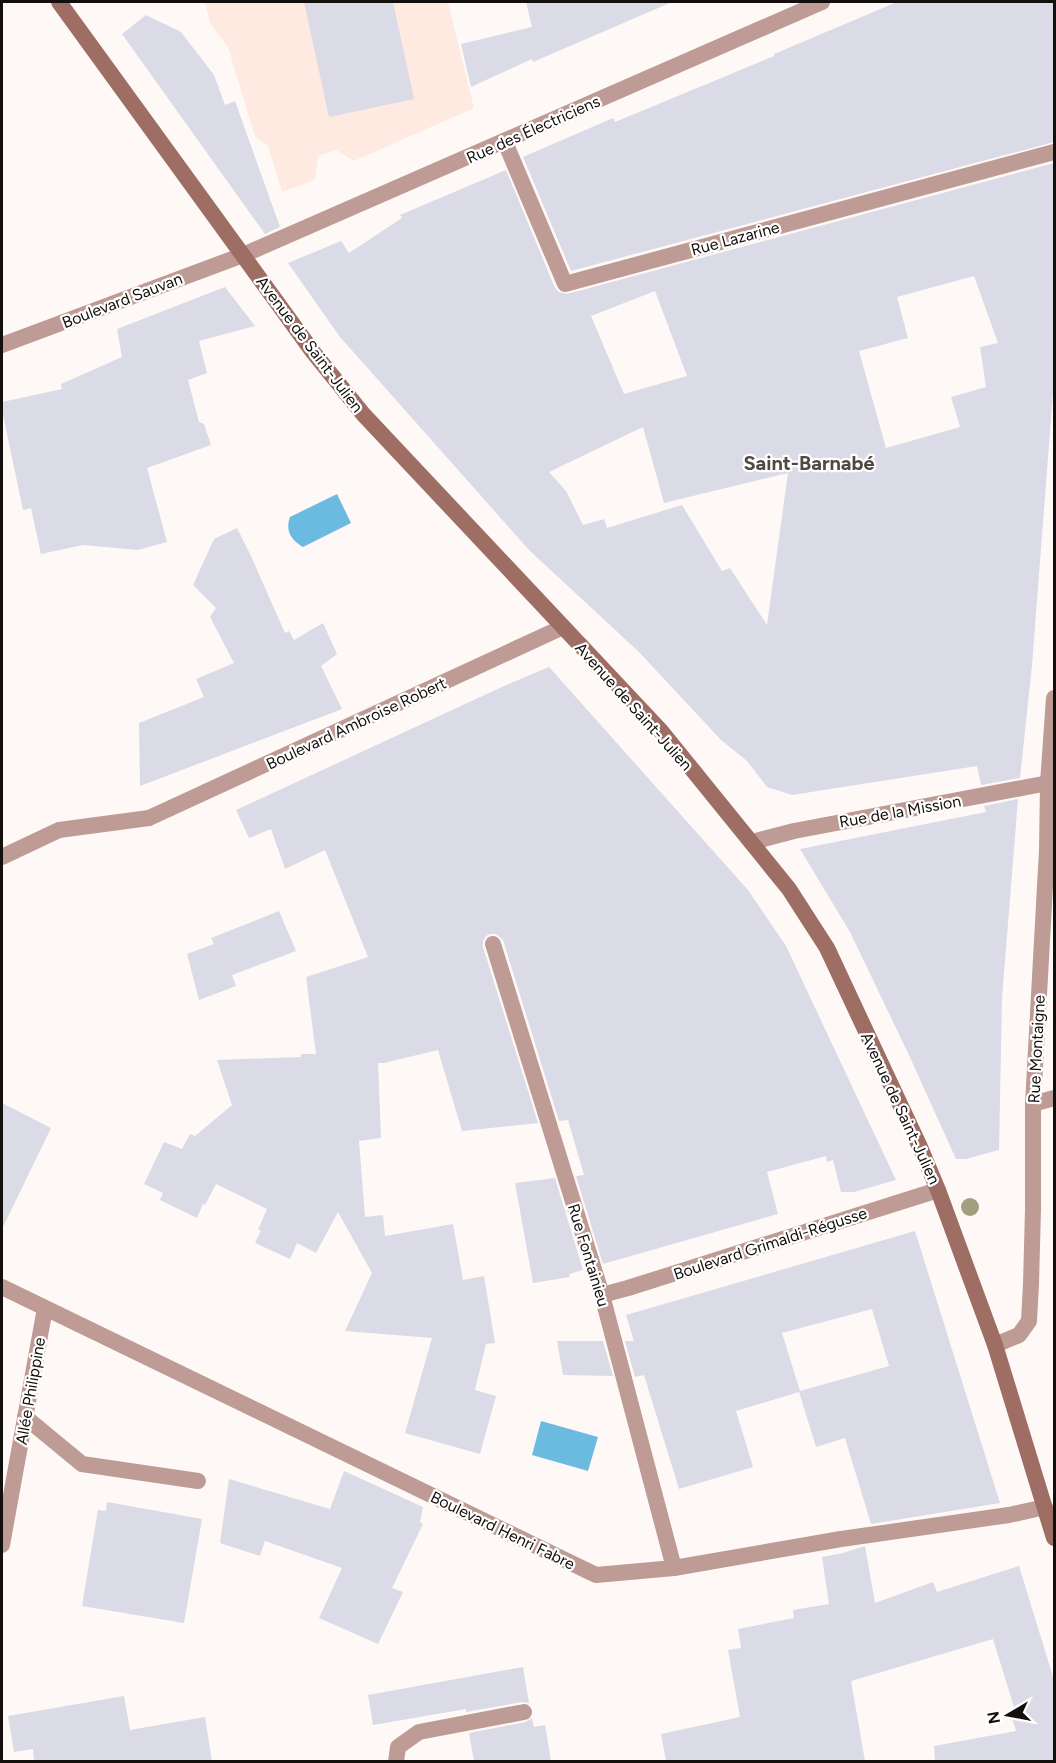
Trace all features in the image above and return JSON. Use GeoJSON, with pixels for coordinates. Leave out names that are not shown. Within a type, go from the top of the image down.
{"type":"FeatureCollection","features":[{"type":"Feature","properties":{"kind":"main road","name":"Avenue de Saint-Julien"},"geometry":{"type":"LineString","coordinates":[[59,2],[313,352],[363,414],[661,731],[789,889],[826,948],[938,1190],[995,1345],[1054,1538]]}},
{"type":"Feature","properties":{"kind":"street","name":"Rue des Électriciens"},"geometry":{"type":"LineString","coordinates":[[243,255],[822,2]]}},
{"type":"Feature","properties":{"kind":"street","name":"Rue Lazarine"},"geometry":{"type":"LineString","coordinates":[[505,141],[565,284],[1054,152]]}},
{"type":"Feature","properties":{"kind":"street","name":"Boulevard Sauvan"},"geometry":{"type":"LineString","coordinates":[[2,345],[243,255]]}},
{"type":"Feature","properties":{"kind":"street","name":"Boulevard Ambroise Robert"},"geometry":{"type":"LineString","coordinates":[[2,857],[59,830],[149,818],[563,627]]}},
{"type":"Feature","properties":{"kind":"street","name":"Rue Montaigne"},"geometry":{"type":"LineString","coordinates":[[995,1345],[1019,1335],[1029,1322],[1033,1104],[1051,849],[1048,783],[1054,698]]}},
{"type":"Feature","properties":{"kind":"street","name":"Rue de la Mission"},"geometry":{"type":"LineString","coordinates":[[752,842],[794,831],[1048,783]]}},
{"type":"Feature","properties":{"kind":"street","name":"Rue Fontainieu"},"geometry":{"type":"LineString","coordinates":[[493,944],[602,1295],[674,1568]]}},
{"type":"Feature","properties":{"kind":"street"},"geometry":{"type":"LineString","coordinates":[[1033,1104],[1054,1098]]}},
{"type":"Feature","properties":{"kind":"street","name":"Boulevard Grimaldi-Régusse"},"geometry":{"type":"LineString","coordinates":[[602,1295],[938,1190]]}},
{"type":"Feature","properties":{"kind":"street","name":"Boulevard Henri Fabre"},"geometry":{"type":"LineString","coordinates":[[2,1287],[596,1575],[674,1568],[842,1539],[1009,1515],[1045,1507]]}},
{"type":"Feature","properties":{"kind":"street","name":"Allée Philippine"},"geometry":{"type":"LineString","coordinates":[[2,1545],[45,1308]]}},
{"type":"Feature","properties":{"kind":"street"},"geometry":{"type":"LineString","coordinates":[[25,1417],[82,1464],[198,1480]]}},
{"type":"Feature","properties":{"kind":"street"},"geometry":{"type":"LineString","coordinates":[[396,1761],[398,1747],[419,1732],[524,1712]]}},
{"type":"Feature","properties":{"kind":"shaded area"},"geometry":{"type":"Polygon","coordinates":[[[205,2],[448,2],[474,108],[354,161],[336,150],[318,156],[315,180],[282,192],[268,146],[255,137],[228,47],[210,23],[205,2]]]}},
{"type":"Feature","properties":{"kind":"water"},"geometry":{"type":"Polygon","coordinates":[[[337,494],[351,523],[303,547],[292,538],[288,527],[290,517],[337,494]]]}},
{"type":"Feature","properties":{"kind":"water"},"geometry":{"type":"Polygon","coordinates":[[[541,1421],[598,1437],[588,1471],[532,1455],[541,1421]]]}},
{"type":"Feature","properties":{"kind":"building"},"geometry":{"type":"Polygon","coordinates":[[[304,2],[393,2],[414,99],[329,117],[304,2]]]}},
{"type":"Feature","properties":{"kind":"building"},"geometry":{"type":"Polygon","coordinates":[[[526,2],[672,2],[533,62],[532,59],[471,87],[461,44],[532,27],[526,2]]]}},
{"type":"Feature","properties":{"kind":"building"},"geometry":{"type":"Polygon","coordinates":[[[897,2],[1054,2],[1054,142],[571,271],[523,157],[613,118],[615,122],[897,2]]]}},
{"type":"Feature","properties":{"kind":"building"},"geometry":{"type":"Polygon","coordinates":[[[146,15],[181,32],[214,75],[225,105],[235,101],[280,227],[265,234],[122,34],[146,15]]]}},
{"type":"Feature","properties":{"kind":"building"},"geometry":{"type":"Polygon","coordinates":[[[1054,163],[1054,380],[1032,665],[1020,778],[981,785],[977,766],[792,795],[767,787],[747,761],[721,740],[639,652],[530,551],[340,337],[288,263],[341,241],[349,253],[402,218],[400,215],[506,170],[555,288],[567,294],[1054,163]],[[974,276],[897,297],[908,338],[859,351],[886,448],[960,427],[951,397],[986,387],[980,347],[998,343],[974,276]],[[655,291],[591,316],[624,394],[687,376],[655,291]],[[643,427],[549,472],[566,491],[583,525],[604,519],[607,528],[682,505],[722,571],[730,568],[767,625],[788,473],[664,503],[643,427]]]}},
{"type":"Feature","properties":{"kind":"building"},"geometry":{"type":"Polygon","coordinates":[[[225,287],[255,326],[199,341],[207,373],[188,380],[199,422],[204,424],[211,445],[147,468],[167,542],[138,550],[83,545],[41,554],[31,508],[23,510],[2,402],[62,389],[61,384],[122,357],[117,329],[225,287]]]}},
{"type":"Feature","properties":{"kind":"building"},"geometry":{"type":"Polygon","coordinates":[[[237,528],[285,633],[289,631],[294,640],[323,623],[337,654],[321,666],[342,709],[140,786],[139,723],[204,697],[196,679],[234,663],[210,617],[216,608],[193,585],[214,539],[237,528]]]}},
{"type":"Feature","properties":{"kind":"building"},"geometry":{"type":"Polygon","coordinates":[[[549,667],[748,890],[786,946],[896,1180],[854,1192],[841,1192],[833,1160],[827,1162],[826,1156],[767,1172],[778,1214],[603,1264],[576,1176],[584,1175],[568,1120],[559,1121],[503,940],[496,934],[486,936],[483,947],[538,1123],[462,1131],[438,1050],[378,1063],[381,1138],[359,1141],[365,1217],[383,1215],[385,1236],[453,1224],[463,1280],[484,1276],[495,1343],[486,1344],[475,1390],[496,1396],[480,1454],[405,1433],[432,1338],[345,1331],[372,1273],[338,1212],[316,1253],[297,1243],[290,1259],[255,1243],[267,1209],[216,1184],[197,1218],[160,1200],[163,1193],[144,1184],[164,1142],[182,1149],[190,1134],[195,1136],[232,1105],[217,1060],[301,1057],[301,1054],[316,1054],[306,977],[368,957],[325,850],[285,869],[271,829],[249,838],[236,810],[549,667]]]}},
{"type":"Feature","properties":{"kind":"building"},"geometry":{"type":"Polygon","coordinates":[[[1018,799],[1002,998],[999,1150],[966,1159],[956,1159],[850,932],[800,849],[986,812],[984,806],[1018,799]]]}},
{"type":"Feature","properties":{"kind":"building"},"geometry":{"type":"Polygon","coordinates":[[[279,911],[296,951],[232,975],[236,986],[199,1000],[187,954],[214,944],[211,938],[279,911]]]}},
{"type":"Feature","properties":{"kind":"building"},"geometry":{"type":"Polygon","coordinates":[[[2,1103],[51,1128],[2,1229],[2,1103]]]}},
{"type":"Feature","properties":{"kind":"building"},"geometry":{"type":"Polygon","coordinates":[[[555,1178],[583,1270],[569,1274],[570,1277],[533,1283],[515,1183],[555,1178]]]}},
{"type":"Feature","properties":{"kind":"building"},"geometry":{"type":"Polygon","coordinates":[[[915,1231],[1000,1503],[871,1524],[845,1438],[816,1447],[799,1392],[736,1411],[753,1467],[679,1489],[644,1375],[635,1377],[625,1341],[634,1341],[626,1315],[915,1231]],[[872,1309],[782,1333],[800,1391],[889,1366],[872,1309]]]}},
{"type":"Feature","properties":{"kind":"building"},"geometry":{"type":"Polygon","coordinates":[[[557,1341],[603,1341],[613,1376],[563,1375],[557,1341]]]}},
{"type":"Feature","properties":{"kind":"building"},"geometry":{"type":"Polygon","coordinates":[[[344,1471],[423,1507],[420,1522],[423,1524],[392,1588],[403,1592],[378,1644],[319,1618],[342,1568],[265,1541],[260,1556],[220,1543],[229,1479],[330,1509],[344,1471]]]}},
{"type":"Feature","properties":{"kind":"building"},"geometry":{"type":"Polygon","coordinates":[[[107,1502],[202,1519],[184,1623],[82,1606],[98,1510],[106,1511],[107,1502]]]}},
{"type":"Feature","properties":{"kind":"building"},"geometry":{"type":"Polygon","coordinates":[[[865,1546],[875,1603],[933,1582],[937,1592],[1019,1566],[1054,1680],[1054,1761],[935,1761],[934,1746],[1016,1731],[1012,1718],[1017,1717],[993,1639],[851,1681],[865,1761],[666,1761],[661,1734],[740,1717],[728,1650],[741,1648],[738,1629],[794,1618],[793,1610],[829,1604],[822,1557],[865,1546]]]}},
{"type":"Feature","properties":{"kind":"building"},"geometry":{"type":"Polygon","coordinates":[[[523,1667],[529,1703],[522,1702],[466,1712],[466,1709],[373,1725],[368,1695],[523,1667]]]}},
{"type":"Feature","properties":{"kind":"building"},"geometry":{"type":"Polygon","coordinates":[[[124,1696],[130,1730],[205,1717],[212,1761],[34,1761],[33,1749],[14,1752],[8,1716],[124,1696]]]}},
{"type":"Feature","properties":{"kind":"building"},"geometry":{"type":"Polygon","coordinates":[[[532,1718],[534,1727],[545,1725],[551,1761],[474,1761],[469,1733],[526,1722],[532,1718]]]}},
{"type":"Feature","properties":{"kind":"district","name":"Saint-Barnabé"},"geometry":{"type":"Point","coordinates":[809,463]}}]}
